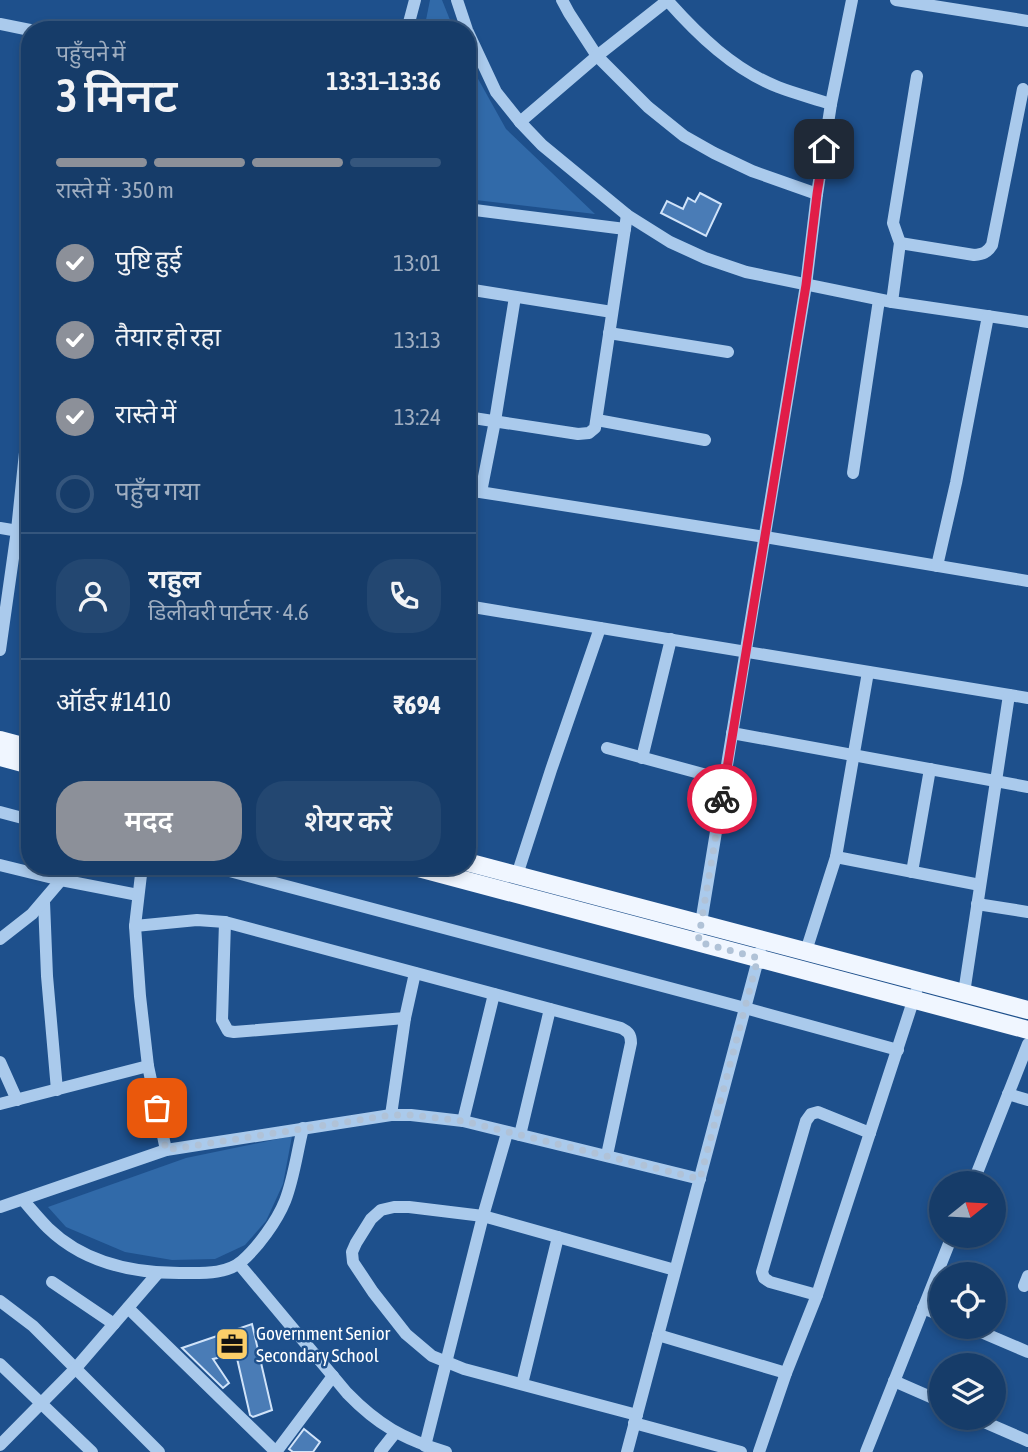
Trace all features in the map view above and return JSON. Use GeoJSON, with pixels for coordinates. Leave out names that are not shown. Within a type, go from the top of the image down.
{"type":"FeatureCollection","features":[{"type":"Feature","properties":{"kind":"main road"},"geometry":{"type":"LineString","coordinates":[[0,740],[21,746]]}},
{"type":"Feature","properties":{"kind":"main road"},"geometry":{"type":"LineString","coordinates":[[0,757],[21,763]]}},
{"type":"Feature","properties":{"kind":"main road"},"geometry":{"type":"LineString","coordinates":[[476,864],[1028,1010]]}},
{"type":"Feature","properties":{"kind":"main road"},"geometry":{"type":"LineString","coordinates":[[445,875],[1028,1030]]}},
{"type":"Feature","properties":{"kind":"street"},"geometry":{"type":"LineString","coordinates":[[409,21],[415,0]]}},
{"type":"Feature","properties":{"kind":"street"},"geometry":{"type":"LineString","coordinates":[[457,0],[464,21]]}},
{"type":"Feature","properties":{"kind":"street"},"geometry":{"type":"LineString","coordinates":[[562,0],[597,57],[648,107],[684,136],[752,171],[817,194]]}},
{"type":"Feature","properties":{"kind":"street"},"geometry":{"type":"LineString","coordinates":[[520,122],[668,0],[694,30],[723,55],[752,74],[776,86],[831,104]]}},
{"type":"Feature","properties":{"kind":"street"},"geometry":{"type":"LineString","coordinates":[[698,942],[806,285],[831,104],[852,0]]}},
{"type":"Feature","properties":{"kind":"street"},"geometry":{"type":"LineString","coordinates":[[896,0],[1028,21]]}},
{"type":"Feature","properties":{"kind":"street"},"geometry":{"type":"LineString","coordinates":[[0,24],[21,28]]}},
{"type":"Feature","properties":{"kind":"street"},"geometry":{"type":"LineString","coordinates":[[476,49],[496,92],[520,122],[626,222],[705,258],[746,272],[879,300],[1028,322]]}},
{"type":"Feature","properties":{"kind":"street"},"geometry":{"type":"LineString","coordinates":[[892,302],[901,243],[893,223],[917,76]]}},
{"type":"Feature","properties":{"kind":"street"},"geometry":{"type":"LineString","coordinates":[[901,243],[974,255],[989,251],[1023,89]]}},
{"type":"Feature","properties":{"kind":"street"},"geometry":{"type":"LineString","coordinates":[[476,210],[626,222]]}},
{"type":"Feature","properties":{"kind":"street"},"geometry":{"type":"LineString","coordinates":[[476,418],[578,433],[589,433],[595,428],[626,222]]}},
{"type":"Feature","properties":{"kind":"street"},"geometry":{"type":"LineString","coordinates":[[476,291],[612,312]]}},
{"type":"Feature","properties":{"kind":"street"},"geometry":{"type":"LineString","coordinates":[[481,492],[514,297]]}},
{"type":"Feature","properties":{"kind":"street"},"geometry":{"type":"LineString","coordinates":[[853,473],[879,300]]}},
{"type":"Feature","properties":{"kind":"street"},"geometry":{"type":"LineString","coordinates":[[937,566],[988,316]]}},
{"type":"Feature","properties":{"kind":"street"},"geometry":{"type":"LineString","coordinates":[[609,333],[728,352]]}},
{"type":"Feature","properties":{"kind":"street"},"geometry":{"type":"LineString","coordinates":[[597,419],[705,440]]}},
{"type":"Feature","properties":{"kind":"street"},"geometry":{"type":"LineString","coordinates":[[476,491],[1028,581]]}},
{"type":"Feature","properties":{"kind":"street"},"geometry":{"type":"LineString","coordinates":[[0,528],[21,532]]}},
{"type":"Feature","properties":{"kind":"street"},"geometry":{"type":"LineString","coordinates":[[0,650],[21,542]]}},
{"type":"Feature","properties":{"kind":"street"},"geometry":{"type":"LineString","coordinates":[[476,607],[1028,698]]}},
{"type":"Feature","properties":{"kind":"street"},"geometry":{"type":"LineString","coordinates":[[517,875],[600,628]]}},
{"type":"Feature","properties":{"kind":"street"},"geometry":{"type":"LineString","coordinates":[[642,758],[671,639]]}},
{"type":"Feature","properties":{"kind":"street"},"geometry":{"type":"LineString","coordinates":[[806,951],[836,857],[868,672]]}},
{"type":"Feature","properties":{"kind":"street"},"geometry":{"type":"LineString","coordinates":[[964,993],[1009,695]]}},
{"type":"Feature","properties":{"kind":"street"},"geometry":{"type":"LineString","coordinates":[[732,733],[1028,787]]}},
{"type":"Feature","properties":{"kind":"street"},"geometry":{"type":"LineString","coordinates":[[607,748],[725,780]]}},
{"type":"Feature","properties":{"kind":"street"},"geometry":{"type":"LineString","coordinates":[[912,872],[930,769]]}},
{"type":"Feature","properties":{"kind":"street"},"geometry":{"type":"LineString","coordinates":[[0,812],[21,818]]}},
{"type":"Feature","properties":{"kind":"street"},"geometry":{"type":"LineString","coordinates":[[836,857],[980,885]]}},
{"type":"Feature","properties":{"kind":"street"},"geometry":{"type":"LineString","coordinates":[[0,865],[21,870]]}},
{"type":"Feature","properties":{"kind":"street"},"geometry":{"type":"LineString","coordinates":[[41,875],[138,895]]}},
{"type":"Feature","properties":{"kind":"street"},"geometry":{"type":"LineString","coordinates":[[141,875],[135,926],[140,996],[149,1066],[166,1150]]}},
{"type":"Feature","properties":{"kind":"street"},"geometry":{"type":"LineString","coordinates":[[245,875],[898,1050]]}},
{"type":"Feature","properties":{"kind":"street"},"geometry":{"type":"LineString","coordinates":[[0,939],[32,914],[61,880]]}},
{"type":"Feature","properties":{"kind":"street"},"geometry":{"type":"LineString","coordinates":[[44,902],[47,976],[57,1090]]}},
{"type":"Feature","properties":{"kind":"street"},"geometry":{"type":"LineString","coordinates":[[978,904],[1028,912]]}},
{"type":"Feature","properties":{"kind":"street"},"geometry":{"type":"LineString","coordinates":[[135,926],[197,920],[225,922],[621,1028],[631,1036],[631,1043],[607,1156]]}},
{"type":"Feature","properties":{"kind":"street"},"geometry":{"type":"LineString","coordinates":[[225,922],[222,1020],[228,1031],[405,1018]]}},
{"type":"Feature","properties":{"kind":"street"},"geometry":{"type":"LineString","coordinates":[[626,1452],[764,940]]}},
{"type":"Feature","properties":{"kind":"street"},"geometry":{"type":"LineString","coordinates":[[391,1115],[405,1018],[415,973]]}},
{"type":"Feature","properties":{"kind":"street"},"geometry":{"type":"LineString","coordinates":[[759,1452],[817,1294],[915,999],[918,981]]}},
{"type":"Feature","properties":{"kind":"street"},"geometry":{"type":"LineString","coordinates":[[463,1121],[494,994]]}},
{"type":"Feature","properties":{"kind":"street"},"geometry":{"type":"LineString","coordinates":[[425,1446],[483,1216],[514,1134],[550,1009]]}},
{"type":"Feature","properties":{"kind":"street"},"geometry":{"type":"LineString","coordinates":[[978,1171],[1028,1044]]}},
{"type":"Feature","properties":{"kind":"street"},"geometry":{"type":"LineString","coordinates":[[0,1062],[17,1100]]}},
{"type":"Feature","properties":{"kind":"street"},"geometry":{"type":"LineString","coordinates":[[0,1104],[149,1066]]}},
{"type":"Feature","properties":{"kind":"street"},"geometry":{"type":"LineString","coordinates":[[1008,1094],[1028,1100]]}},
{"type":"Feature","properties":{"kind":"street"},"geometry":{"type":"LineString","coordinates":[[817,1294],[770,1282],[764,1278],[762,1272],[806,1121],[811,1114],[818,1112],[870,1133]]}},
{"type":"Feature","properties":{"kind":"street"},"geometry":{"type":"LineString","coordinates":[[0,1207],[166,1150],[391,1115],[463,1121],[700,1179]]}},
{"type":"Feature","properties":{"kind":"street"},"geometry":{"type":"LineString","coordinates":[[23,1200],[48,1228],[98,1261],[158,1274],[222,1271],[239,1264],[255,1248],[285,1201],[303,1128]]}},
{"type":"Feature","properties":{"kind":"street"},"geometry":{"type":"LineString","coordinates":[[675,1270],[483,1216],[394,1207],[381,1210],[371,1219],[352,1252],[353,1262],[373,1292],[407,1334],[432,1356],[464,1369],[522,1384],[741,1452]]}},
{"type":"Feature","properties":{"kind":"street"},"geometry":{"type":"LineString","coordinates":[[522,1384],[558,1237]]}},
{"type":"Feature","properties":{"kind":"street"},"geometry":{"type":"LineString","coordinates":[[866,1452],[947,1248]]}},
{"type":"Feature","properties":{"kind":"street"},"geometry":{"type":"LineString","coordinates":[[239,1264],[363,1409],[395,1433],[446,1452]]}},
{"type":"Feature","properties":{"kind":"street"},"geometry":{"type":"LineString","coordinates":[[0,1445],[75,1369],[158,1274]]}},
{"type":"Feature","properties":{"kind":"street"},"geometry":{"type":"LineString","coordinates":[[52,1282],[114,1324]]}},
{"type":"Feature","properties":{"kind":"street"},"geometry":{"type":"LineString","coordinates":[[0,1301],[33,1326],[159,1452]]}},
{"type":"Feature","properties":{"kind":"street"},"geometry":{"type":"LineString","coordinates":[[128,1308],[276,1452],[333,1376]]}},
{"type":"Feature","properties":{"kind":"street"},"geometry":{"type":"LineString","coordinates":[[923,1308],[929,1311]]}},
{"type":"Feature","properties":{"kind":"street"},"geometry":{"type":"LineString","coordinates":[[658,1335],[786,1373]]}},
{"type":"Feature","properties":{"kind":"street"},"geometry":{"type":"LineString","coordinates":[[998,1339],[1028,1352]]}},
{"type":"Feature","properties":{"kind":"street"},"geometry":{"type":"LineString","coordinates":[[0,1364],[92,1452]]}},
{"type":"Feature","properties":{"kind":"street"},"geometry":{"type":"LineString","coordinates":[[894,1381],[929,1396]]}},
{"type":"Feature","properties":{"kind":"street"},"geometry":{"type":"LineString","coordinates":[[1003,1430],[1028,1441]]}},
{"type":"Feature","properties":{"kind":"street"},"geometry":{"type":"LineString","coordinates":[[380,1452],[395,1433]]}},
{"type":"Feature","properties":{"kind":"shaded area"},"geometry":{"type":"Polygon","coordinates":[[[430,0],[442,0],[450,21],[426,21],[430,0]]]}},
{"type":"Feature","properties":{"kind":"shaded area"},"geometry":{"type":"Polygon","coordinates":[[[476,75],[506,129],[595,214],[476,200],[476,75]]]}},
{"type":"Feature","properties":{"kind":"shaded area"},"geometry":{"type":"Polygon","coordinates":[[[292,1136],[283,1184],[266,1221],[245,1245],[215,1259],[172,1260],[125,1252],[66,1227],[48,1207],[186,1158],[292,1136]]]}},
{"type":"Feature","properties":{"kind":"building"},"geometry":{"type":"Polygon","coordinates":[[[700,193],[721,204],[706,236],[661,213],[667,201],[683,209],[688,198],[695,202],[700,193]]]}},
{"type":"Feature","properties":{"kind":"building"},"geometry":{"type":"Polygon","coordinates":[[[252,1324],[272,1410],[253,1417],[250,1415],[236,1354],[213,1359],[229,1383],[223,1388],[182,1348],[252,1324]]]}},
{"type":"Feature","properties":{"kind":"building"},"geometry":{"type":"Polygon","coordinates":[[[304,1429],[320,1442],[313,1452],[293,1452],[289,1449],[304,1429]]]}},
{"type":"Feature","properties":{"kind":"way so far"},"geometry":{"type":"LineString","coordinates":[[157,1108],[166,1150],[391,1115],[411,1115],[463,1121],[700,1179],[758,958],[698,942],[722,799]]}},
{"type":"Feature","properties":{"kind":"place","name":"Government Senior Secondary School"},"geometry":{"type":"Point","coordinates":[232,1344]}},
{"type":"Feature","properties":{"kind":"route"},"geometry":{"type":"LineString","coordinates":[[722,799],[806,285],[824,149]]}}]}
